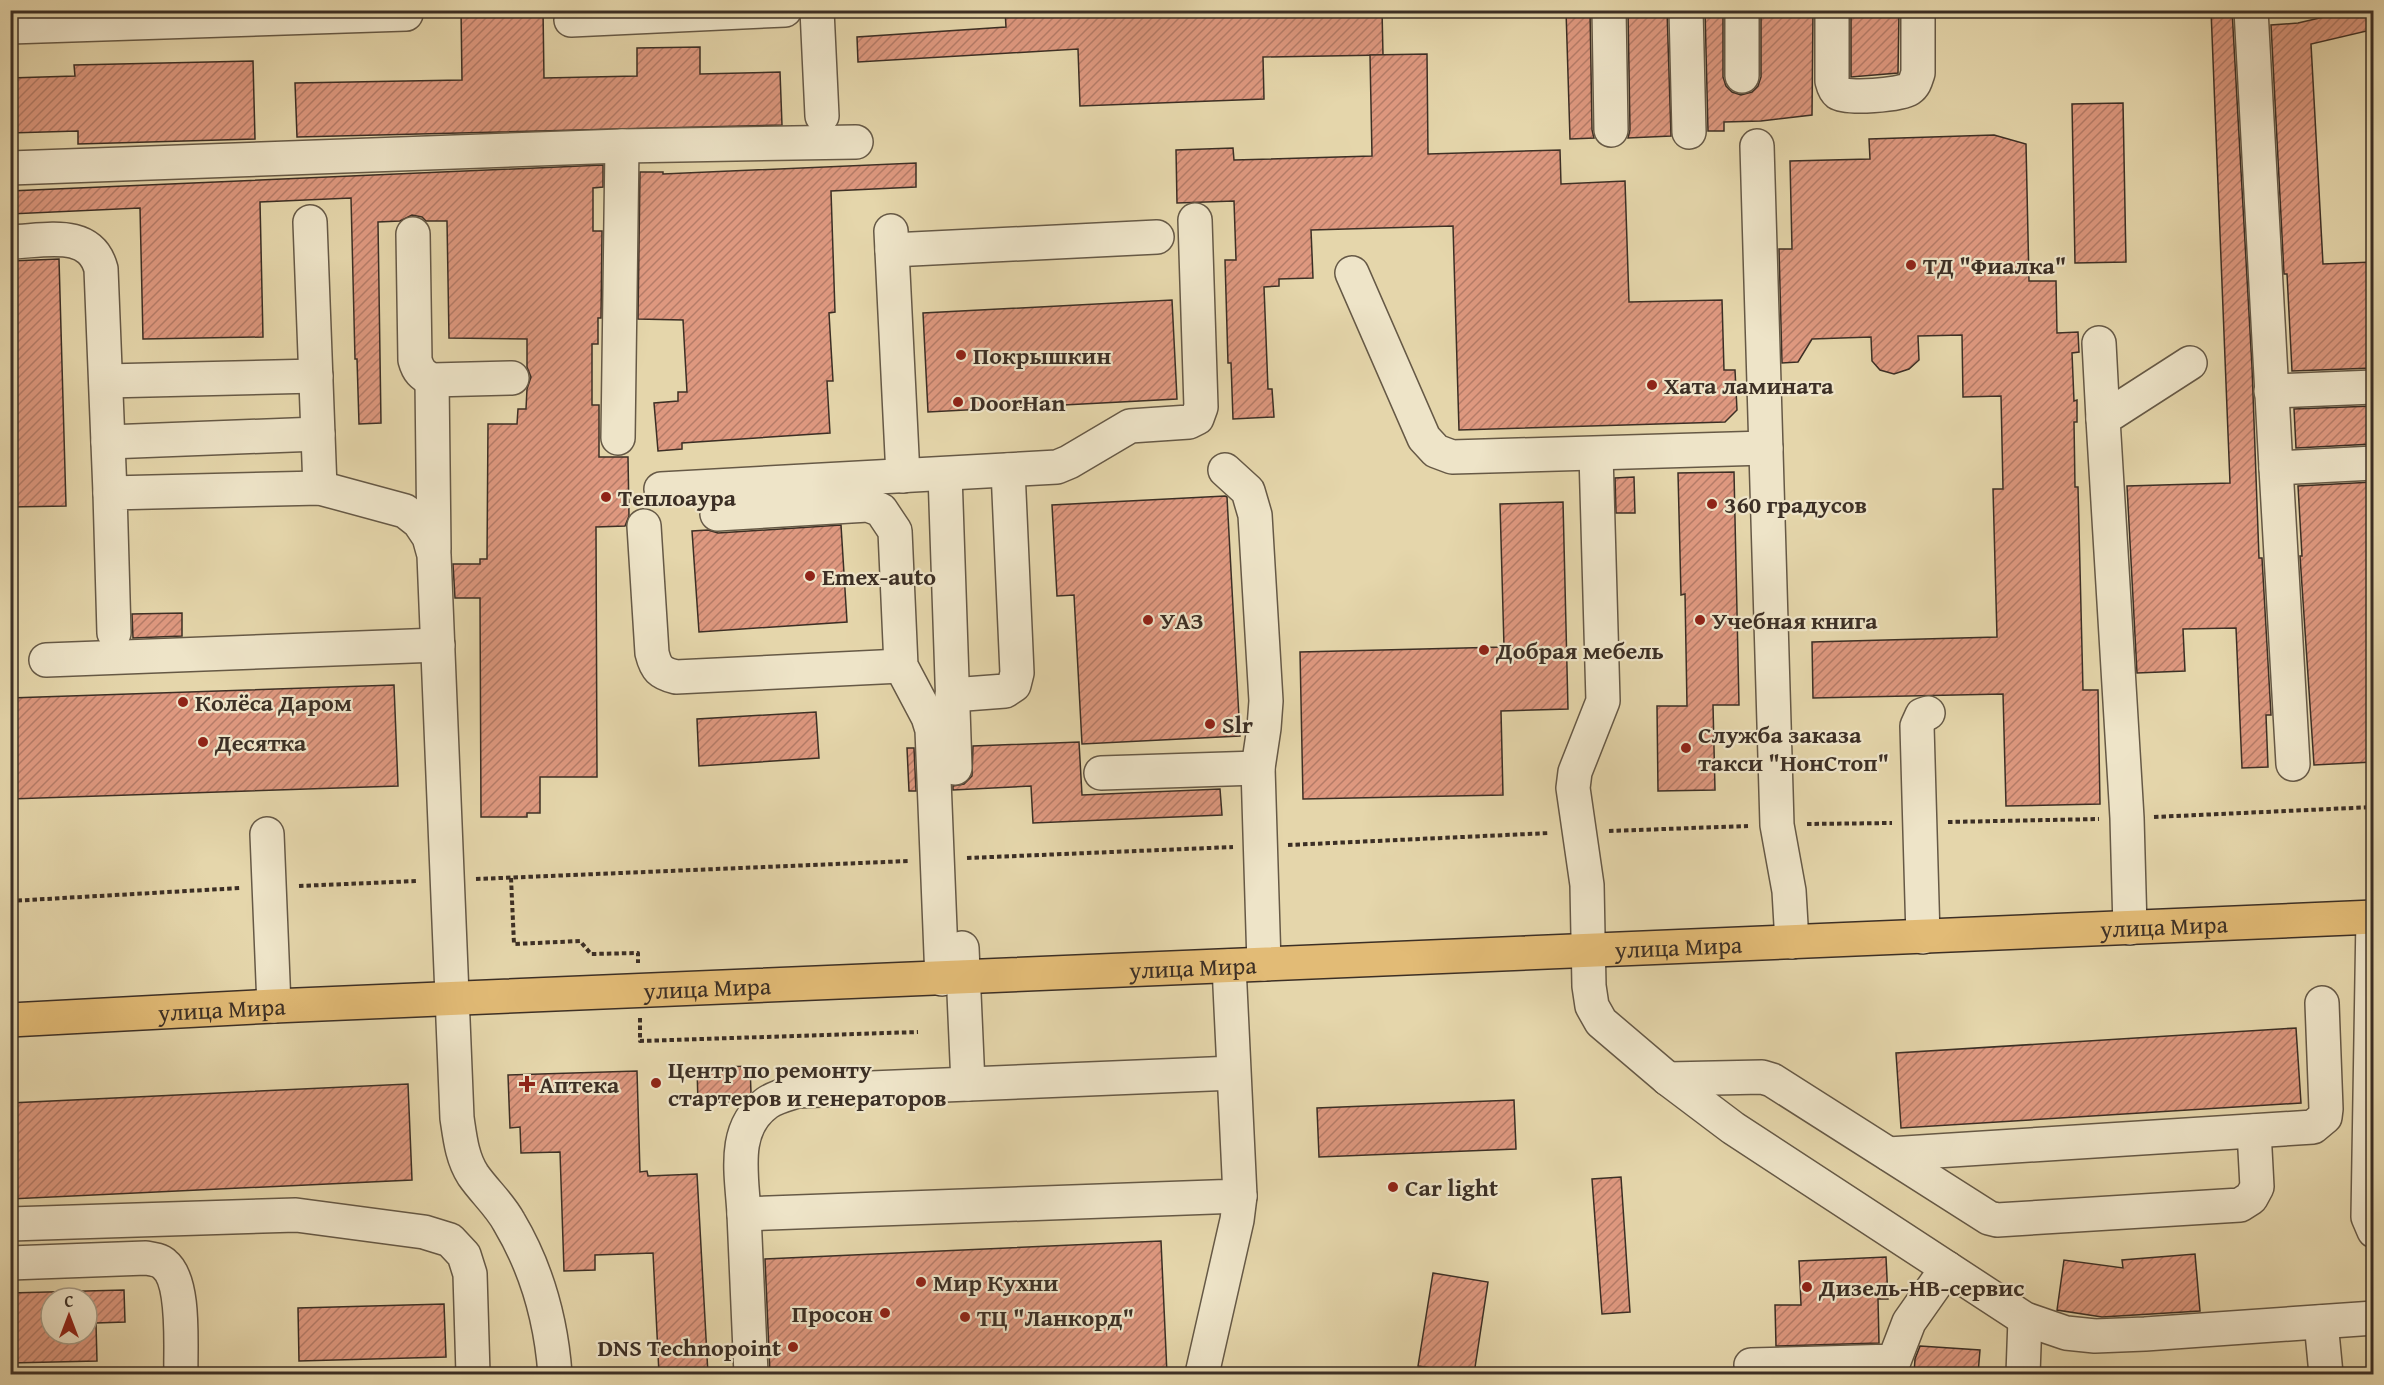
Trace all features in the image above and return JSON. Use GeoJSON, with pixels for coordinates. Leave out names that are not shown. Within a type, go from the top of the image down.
{"type":"FeatureCollection","features":[{"type":"Feature","properties":{"kind":"main road","name":"улица Мира"},"geometry":{"type":"LineString","coordinates":[[10,1020],[274,1006],[2373,917]]}},
{"type":"Feature","properties":{"kind":"lane"},"geometry":{"type":"LineString","coordinates":[[572,20],[785,10]]}},
{"type":"Feature","properties":{"kind":"lane"},"geometry":{"type":"LineString","coordinates":[[817,10],[822,116]]}},
{"type":"Feature","properties":{"kind":"lane"},"geometry":{"type":"LineString","coordinates":[[1609,10],[1611,130]]}},
{"type":"Feature","properties":{"kind":"lane"},"geometry":{"type":"LineString","coordinates":[[1686,10],[1689,132]]}},
{"type":"Feature","properties":{"kind":"lane"},"geometry":{"type":"LineString","coordinates":[[1742,10],[1742,76]]}},
{"type":"Feature","properties":{"kind":"lane"},"geometry":{"type":"LineString","coordinates":[[1832,10],[1832,81],[1840,94],[1849,96],[1899,93],[1908,90],[1915,82],[1918,73],[1918,10]]}},
{"type":"Feature","properties":{"kind":"lane"},"geometry":{"type":"LineString","coordinates":[[2257,12],[2271,391],[2293,764]]}},
{"type":"Feature","properties":{"kind":"lane"},"geometry":{"type":"LineString","coordinates":[[10,27],[194,16],[406,14]]}},
{"type":"Feature","properties":{"kind":"lane"},"geometry":{"type":"LineString","coordinates":[[10,168],[622,146],[856,142]]}},
{"type":"Feature","properties":{"kind":"lane"},"geometry":{"type":"LineString","coordinates":[[618,438],[622,146]]}},
{"type":"Feature","properties":{"kind":"lane"},"geometry":{"type":"LineString","coordinates":[[1757,146],[1777,825],[1789,891],[1792,942]]}},
{"type":"Feature","properties":{"kind":"lane"},"geometry":{"type":"LineString","coordinates":[[661,489],[1057,467],[1130,426],[1189,422],[1197,418],[1201,407],[1195,220]]}},
{"type":"Feature","properties":{"kind":"lane"},"geometry":{"type":"LineString","coordinates":[[310,222],[320,488]]}},
{"type":"Feature","properties":{"kind":"lane"},"geometry":{"type":"LineString","coordinates":[[413,234],[417,370],[432,380],[512,378]]}},
{"type":"Feature","properties":{"kind":"lane"},"geometry":{"type":"LineString","coordinates":[[903,476],[892,241],[1158,237]]}},
{"type":"Feature","properties":{"kind":"lane"},"geometry":{"type":"LineString","coordinates":[[10,242],[76,240],[89,247],[98,256],[101,269],[106,381],[114,633]]}},
{"type":"Feature","properties":{"kind":"lane"},"geometry":{"type":"LineString","coordinates":[[1352,273],[1424,438],[1436,451],[1452,458],[1766,448]]}},
{"type":"Feature","properties":{"kind":"lane"},"geometry":{"type":"LineString","coordinates":[[2098,343],[2127,818],[2130,928]]}},
{"type":"Feature","properties":{"kind":"lane"},"geometry":{"type":"LineString","coordinates":[[2103,418],[2190,363]]}},
{"type":"Feature","properties":{"kind":"lane"},"geometry":{"type":"LineString","coordinates":[[106,381],[316,376]]}},
{"type":"Feature","properties":{"kind":"lane"},"geometry":{"type":"LineString","coordinates":[[432,380],[434,555],[457,1118],[461,1147],[471,1173],[508,1219],[540,1286],[553,1348],[555,1374]]}},
{"type":"Feature","properties":{"kind":"lane"},"geometry":{"type":"LineString","coordinates":[[2271,391],[2373,387]]}},
{"type":"Feature","properties":{"kind":"lane"},"geometry":{"type":"LineString","coordinates":[[108,442],[318,434]]}},
{"type":"Feature","properties":{"kind":"lane"},"geometry":{"type":"LineString","coordinates":[[1596,454],[1603,701],[1575,772],[1574,801],[1587,885],[1587,952],[1592,1006],[1601,1022],[1668,1079],[1733,1128],[2025,1319],[2066,1333],[2095,1336],[2373,1318]]}},
{"type":"Feature","properties":{"kind":"lane"},"geometry":{"type":"LineString","coordinates":[[2276,468],[2373,464]]}},
{"type":"Feature","properties":{"kind":"lane"},"geometry":{"type":"LineString","coordinates":[[952,694],[1005,691],[1014,685],[1017,673],[1008,470]]}},
{"type":"Feature","properties":{"kind":"lane"},"geometry":{"type":"LineString","coordinates":[[1225,470],[1248,491],[1255,515],[1266,701],[1258,768],[1264,964]]}},
{"type":"Feature","properties":{"kind":"lane"},"geometry":{"type":"LineString","coordinates":[[945,474],[952,694],[948,859],[953,978],[968,1084]]}},
{"type":"Feature","properties":{"kind":"lane"},"geometry":{"type":"LineString","coordinates":[[110,493],[320,488],[405,511],[419,522],[429,537],[434,555]]}},
{"type":"Feature","properties":{"kind":"lane"},"geometry":{"type":"LineString","coordinates":[[717,514],[868,505],[881,510],[895,531],[901,666],[932,730],[948,859]]}},
{"type":"Feature","properties":{"kind":"lane"},"geometry":{"type":"LineString","coordinates":[[645,526],[652,653],[656,667],[663,674],[676,677],[901,666]]}},
{"type":"Feature","properties":{"kind":"lane"},"geometry":{"type":"LineString","coordinates":[[46,660],[438,645]]}},
{"type":"Feature","properties":{"kind":"lane"},"geometry":{"type":"LineString","coordinates":[[1923,937],[1917,726],[1922,715],[1928,713]]}},
{"type":"Feature","properties":{"kind":"lane"},"geometry":{"type":"LineString","coordinates":[[1101,773],[1258,768]]}},
{"type":"Feature","properties":{"kind":"lane"},"geometry":{"type":"LineString","coordinates":[[267,834],[274,1006]]}},
{"type":"Feature","properties":{"kind":"lane"},"geometry":{"type":"LineString","coordinates":[[2373,917],[2368,1217],[2373,1231]]}},
{"type":"Feature","properties":{"kind":"lane"},"geometry":{"type":"LineString","coordinates":[[1202,1374],[1237,1220],[1240,1196],[1229,966]]}},
{"type":"Feature","properties":{"kind":"lane"},"geometry":{"type":"LineString","coordinates":[[1888,1154],[2313,1127],[2325,1117],[2322,1003]]}},
{"type":"Feature","properties":{"kind":"lane"},"geometry":{"type":"LineString","coordinates":[[750,1374],[741,1142],[751,1119],[768,1101],[797,1091],[1234,1073]]}},
{"type":"Feature","properties":{"kind":"lane"},"geometry":{"type":"LineString","coordinates":[[1668,1079],[1762,1077],[1772,1080],[1993,1219],[2240,1205],[2251,1198],[2257,1187],[2254,1131]]}},
{"type":"Feature","properties":{"kind":"lane"},"geometry":{"type":"LineString","coordinates":[[744,1214],[1240,1196]]}},
{"type":"Feature","properties":{"kind":"lane"},"geometry":{"type":"LineString","coordinates":[[10,1224],[296,1215],[424,1233],[450,1240],[464,1255],[470,1274],[473,1374]]}},
{"type":"Feature","properties":{"kind":"lane"},"geometry":{"type":"LineString","coordinates":[[10,1263],[146,1258],[163,1262],[173,1274],[178,1288],[182,1374]]}},
{"type":"Feature","properties":{"kind":"lane"},"geometry":{"type":"LineString","coordinates":[[1751,1365],[1892,1367],[1906,1327],[1947,1268]]}},
{"type":"Feature","properties":{"kind":"lane"},"geometry":{"type":"LineString","coordinates":[[2022,1374],[2025,1319]]}},
{"type":"Feature","properties":{"kind":"lane"},"geometry":{"type":"LineString","coordinates":[[2321,1322],[2326,1374]]}},
{"type":"Feature","properties":{"kind":"path"},"geometry":{"type":"LineString","coordinates":[[10,901],[269,887],[1580,832],[1777,825],[2127,818],[2373,807]]}},
{"type":"Feature","properties":{"kind":"building"},"geometry":{"type":"Polygon","coordinates":[[[461,10],[543,10],[544,78],[637,76],[637,48],[700,47],[700,74],[780,72],[782,125],[297,137],[295,83],[462,80],[461,10]]]}},
{"type":"Feature","properties":{"kind":"building"},"geometry":{"type":"Polygon","coordinates":[[[1005,10],[1382,10],[1383,55],[1263,57],[1264,99],[1080,106],[1078,49],[858,62],[857,37],[1006,27],[1005,10]]]}},
{"type":"Feature","properties":{"kind":"building"},"geometry":{"type":"Polygon","coordinates":[[[1566,10],[1590,10],[1594,138],[1570,139],[1566,10]]]}},
{"type":"Feature","properties":{"kind":"building"},"geometry":{"type":"Polygon","coordinates":[[[1628,10],[1667,10],[1671,136],[1628,138],[1630,130],[1628,10]]]}},
{"type":"Feature","properties":{"kind":"building"},"geometry":{"type":"Polygon","coordinates":[[[1705,10],[1723,10],[1723,77],[1726,86],[1732,92],[1741,95],[1752,92],[1758,86],[1761,77],[1761,10],[1813,10],[1812,115],[1761,121],[1724,122],[1724,131],[1708,131],[1705,10]]]}},
{"type":"Feature","properties":{"kind":"building"},"geometry":{"type":"Polygon","coordinates":[[[1851,10],[1899,10],[1898,73],[1851,77],[1851,10]]]}},
{"type":"Feature","properties":{"kind":"building"},"geometry":{"type":"Polygon","coordinates":[[[2211,10],[2232,10],[2252,367],[2259,558],[2262,558],[2271,715],[2266,715],[2268,767],[2242,768],[2236,628],[2183,629],[2185,671],[2137,673],[2127,486],[2230,483],[2211,10]]]}},
{"type":"Feature","properties":{"kind":"building"},"geometry":{"type":"Polygon","coordinates":[[[2354,10],[2366,10],[2371,30],[2311,44],[2323,264],[2373,262],[2373,368],[2292,371],[2287,274],[2284,274],[2271,25],[2298,23],[2354,10]]]}},
{"type":"Feature","properties":{"kind":"building"},"geometry":{"type":"Polygon","coordinates":[[[1427,54],[1428,154],[1560,150],[1561,184],[1625,181],[1629,302],[1722,300],[1724,370],[1735,370],[1737,410],[1725,422],[1459,430],[1453,226],[1311,230],[1313,278],[1279,279],[1279,286],[1264,287],[1268,389],[1272,389],[1274,417],[1233,419],[1231,363],[1228,363],[1225,260],[1236,260],[1234,201],[1177,203],[1176,150],[1233,148],[1234,160],[1372,156],[1370,55],[1427,54]]]}},
{"type":"Feature","properties":{"kind":"building"},"geometry":{"type":"Polygon","coordinates":[[[253,61],[255,139],[78,144],[78,131],[10,133],[10,78],[75,76],[74,65],[253,61]]]}},
{"type":"Feature","properties":{"kind":"building"},"geometry":{"type":"Polygon","coordinates":[[[2123,103],[2126,262],[2075,263],[2072,104],[2123,103]]]}},
{"type":"Feature","properties":{"kind":"building"},"geometry":{"type":"Polygon","coordinates":[[[1994,135],[2026,144],[2029,281],[2056,281],[2057,333],[2078,332],[2079,352],[2072,353],[2074,401],[2077,400],[2077,422],[2074,422],[2075,487],[2078,487],[2083,690],[2098,690],[2100,804],[2006,806],[2003,694],[1813,698],[1812,642],[1997,637],[1993,489],[2003,489],[2001,396],[1963,397],[1962,335],[1918,336],[1919,360],[1909,369],[1894,374],[1880,370],[1872,361],[1871,337],[1812,339],[1798,362],[1782,363],[1779,249],[1792,249],[1790,161],[1870,159],[1869,139],[1994,135]]]}},
{"type":"Feature","properties":{"kind":"building"},"geometry":{"type":"Polygon","coordinates":[[[916,163],[916,187],[831,191],[835,312],[829,313],[833,381],[827,381],[830,433],[682,443],[682,449],[658,451],[654,403],[678,401],[678,392],[687,392],[683,320],[638,319],[640,172],[663,172],[663,174],[916,163]]]}},
{"type":"Feature","properties":{"kind":"building"},"geometry":{"type":"Polygon","coordinates":[[[603,165],[603,187],[593,188],[593,231],[602,231],[601,318],[598,318],[598,344],[592,344],[592,405],[599,405],[599,457],[628,457],[629,516],[625,526],[596,527],[597,777],[540,777],[540,813],[527,813],[527,817],[481,817],[480,598],[455,598],[453,564],[480,564],[480,559],[487,559],[488,424],[517,424],[518,409],[526,409],[527,389],[531,377],[527,367],[527,339],[449,338],[447,221],[426,221],[422,217],[412,215],[400,221],[378,222],[381,423],[359,424],[351,198],[260,202],[263,337],[143,339],[140,208],[10,214],[10,191],[603,165]]]}},
{"type":"Feature","properties":{"kind":"building"},"geometry":{"type":"Polygon","coordinates":[[[59,259],[66,506],[10,507],[10,261],[59,259]]]}},
{"type":"Feature","properties":{"kind":"building"},"geometry":{"type":"Polygon","coordinates":[[[1172,300],[1177,399],[928,412],[923,313],[1172,300]]]}},
{"type":"Feature","properties":{"kind":"building"},"geometry":{"type":"Polygon","coordinates":[[[2373,406],[2373,444],[2296,448],[2294,409],[2373,406]]]}},
{"type":"Feature","properties":{"kind":"building"},"geometry":{"type":"Polygon","coordinates":[[[1734,472],[1739,705],[1713,705],[1715,790],[1658,791],[1657,706],[1687,706],[1685,594],[1681,595],[1678,473],[1734,472]]]}},
{"type":"Feature","properties":{"kind":"building"},"geometry":{"type":"Polygon","coordinates":[[[1634,477],[1635,513],[1616,513],[1615,478],[1634,477]]]}},
{"type":"Feature","properties":{"kind":"building"},"geometry":{"type":"Polygon","coordinates":[[[2373,482],[2373,762],[2314,765],[2300,556],[2302,556],[2298,486],[2373,482]]]}},
{"type":"Feature","properties":{"kind":"building"},"geometry":{"type":"Polygon","coordinates":[[[1227,497],[1240,736],[1082,744],[1074,595],[1057,596],[1052,505],[1227,497]]]}},
{"type":"Feature","properties":{"kind":"building","name":"Добрая мебель"},"geometry":{"type":"Polygon","coordinates":[[[1563,502],[1568,709],[1501,711],[1503,795],[1303,799],[1300,652],[1504,647],[1500,504],[1563,502]]]}},
{"type":"Feature","properties":{"kind":"building"},"geometry":{"type":"Polygon","coordinates":[[[841,525],[847,622],[699,632],[692,531],[708,530],[718,533],[841,525]]]}},
{"type":"Feature","properties":{"kind":"building"},"geometry":{"type":"Polygon","coordinates":[[[182,613],[182,636],[133,638],[132,614],[182,613]]]}},
{"type":"Feature","properties":{"kind":"building","name":"Десятка"},"geometry":{"type":"Polygon","coordinates":[[[394,685],[398,786],[10,799],[10,698],[394,685]]]}},
{"type":"Feature","properties":{"kind":"building"},"geometry":{"type":"Polygon","coordinates":[[[816,712],[819,758],[699,766],[697,719],[816,712]]]}},
{"type":"Feature","properties":{"kind":"building"},"geometry":{"type":"Polygon","coordinates":[[[1079,742],[1082,795],[1220,789],[1222,815],[1033,823],[1031,786],[953,790],[953,786],[964,784],[972,776],[973,746],[1079,742]]]}},
{"type":"Feature","properties":{"kind":"building"},"geometry":{"type":"Polygon","coordinates":[[[907,748],[914,748],[916,791],[909,791],[907,748]]]}},
{"type":"Feature","properties":{"kind":"building"},"geometry":{"type":"Polygon","coordinates":[[[2296,1028],[2301,1103],[1901,1128],[1896,1053],[2296,1028]]]}},
{"type":"Feature","properties":{"kind":"building"},"geometry":{"type":"Polygon","coordinates":[[[750,1066],[751,1093],[742,1101],[698,1103],[697,1068],[750,1066]]]}},
{"type":"Feature","properties":{"kind":"building"},"geometry":{"type":"Polygon","coordinates":[[[637,1071],[640,1172],[647,1171],[648,1176],[697,1174],[708,1374],[659,1374],[653,1253],[595,1255],[595,1270],[564,1271],[560,1152],[521,1153],[520,1127],[510,1128],[508,1075],[637,1071]]]}},
{"type":"Feature","properties":{"kind":"building"},"geometry":{"type":"Polygon","coordinates":[[[408,1084],[412,1180],[10,1199],[10,1103],[408,1084]]]}},
{"type":"Feature","properties":{"kind":"building"},"geometry":{"type":"Polygon","coordinates":[[[1514,1100],[1516,1149],[1319,1157],[1317,1108],[1514,1100]]]}},
{"type":"Feature","properties":{"kind":"building"},"geometry":{"type":"Polygon","coordinates":[[[1621,1177],[1630,1312],[1602,1314],[1592,1179],[1621,1177]]]}},
{"type":"Feature","properties":{"kind":"building","name":"ТЦ \"Ланкорд\""},"geometry":{"type":"Polygon","coordinates":[[[1161,1241],[1167,1374],[770,1374],[765,1259],[1161,1241]]]}},
{"type":"Feature","properties":{"kind":"building"},"geometry":{"type":"Polygon","coordinates":[[[2195,1254],[2200,1311],[2102,1317],[2057,1310],[2064,1260],[2123,1268],[2122,1260],[2195,1254]]]}},
{"type":"Feature","properties":{"kind":"building"},"geometry":{"type":"Polygon","coordinates":[[[1886,1257],[1888,1299],[1878,1299],[1879,1343],[1776,1346],[1775,1305],[1801,1305],[1799,1261],[1886,1257]]]}},
{"type":"Feature","properties":{"kind":"building"},"geometry":{"type":"Polygon","coordinates":[[[1433,1273],[1488,1282],[1474,1374],[1418,1366],[1433,1273]]]}},
{"type":"Feature","properties":{"kind":"building"},"geometry":{"type":"Polygon","coordinates":[[[124,1290],[125,1322],[99,1323],[99,1291],[124,1290]]]}},
{"type":"Feature","properties":{"kind":"building"},"geometry":{"type":"Polygon","coordinates":[[[39,1292],[39,1346],[97,1346],[97,1361],[10,1363],[10,1293],[39,1292]]]}},
{"type":"Feature","properties":{"kind":"building"},"geometry":{"type":"Polygon","coordinates":[[[444,1304],[446,1357],[299,1361],[298,1308],[444,1304]]]}},
{"type":"Feature","properties":{"kind":"building"},"geometry":{"type":"Polygon","coordinates":[[[1920,1346],[1980,1350],[1978,1374],[1914,1374],[1915,1359],[1920,1346]]]}},
{"type":"Feature","properties":{"kind":"place","name":"ТД \"Фиалка\""},"geometry":{"type":"Point","coordinates":[1911,265]}},
{"type":"Feature","properties":{"kind":"place","name":"Покрышкин"},"geometry":{"type":"Point","coordinates":[961,355]}},
{"type":"Feature","properties":{"kind":"place","name":"Хата ламината"},"geometry":{"type":"Point","coordinates":[1652,385]}},
{"type":"Feature","properties":{"kind":"place","name":"DoorHan"},"geometry":{"type":"Point","coordinates":[958,402]}},
{"type":"Feature","properties":{"kind":"place","name":"Теплоаура"},"geometry":{"type":"Point","coordinates":[606,497]}},
{"type":"Feature","properties":{"kind":"place","name":"360 градусов"},"geometry":{"type":"Point","coordinates":[1712,504]}},
{"type":"Feature","properties":{"kind":"place","name":"Emex-auto"},"geometry":{"type":"Point","coordinates":[810,576]}},
{"type":"Feature","properties":{"kind":"place","name":"УАЗ"},"geometry":{"type":"Point","coordinates":[1148,620]}},
{"type":"Feature","properties":{"kind":"place","name":"Учебная книга"},"geometry":{"type":"Point","coordinates":[1700,620]}},
{"type":"Feature","properties":{"kind":"place","name":"Добрая мебель"},"geometry":{"type":"Point","coordinates":[1484,650]}},
{"type":"Feature","properties":{"kind":"place","name":"Колёса Даром"},"geometry":{"type":"Point","coordinates":[183,702]}},
{"type":"Feature","properties":{"kind":"place","name":"Slr"},"geometry":{"type":"Point","coordinates":[1210,724]}},
{"type":"Feature","properties":{"kind":"place","name":"Десятка"},"geometry":{"type":"Point","coordinates":[203,742]}},
{"type":"Feature","properties":{"kind":"place","name":"Служба заказа такси \"НонСтоп\""},"geometry":{"type":"Point","coordinates":[1686,748]}},
{"type":"Feature","properties":{"kind":"place","name":"Центр по ремонту стартеров и генераторов"},"geometry":{"type":"Point","coordinates":[656,1083]}},
{"type":"Feature","properties":{"kind":"place","name":"Аптека"},"geometry":{"type":"Point","coordinates":[527,1084]}},
{"type":"Feature","properties":{"kind":"place","name":"Car light"},"geometry":{"type":"Point","coordinates":[1393,1187]}},
{"type":"Feature","properties":{"kind":"place","name":"Мир Кухни"},"geometry":{"type":"Point","coordinates":[921,1282]}},
{"type":"Feature","properties":{"kind":"place","name":"Дизель-НВ-сервис"},"geometry":{"type":"Point","coordinates":[1807,1287]}},
{"type":"Feature","properties":{"kind":"place","name":"Просон"},"geometry":{"type":"Point","coordinates":[885,1313]}},
{"type":"Feature","properties":{"kind":"place","name":"ТЦ \"Ланкорд\""},"geometry":{"type":"Point","coordinates":[965,1317]}},
{"type":"Feature","properties":{"kind":"place","name":"DNS Technopoint"},"geometry":{"type":"Point","coordinates":[793,1347]}}]}
